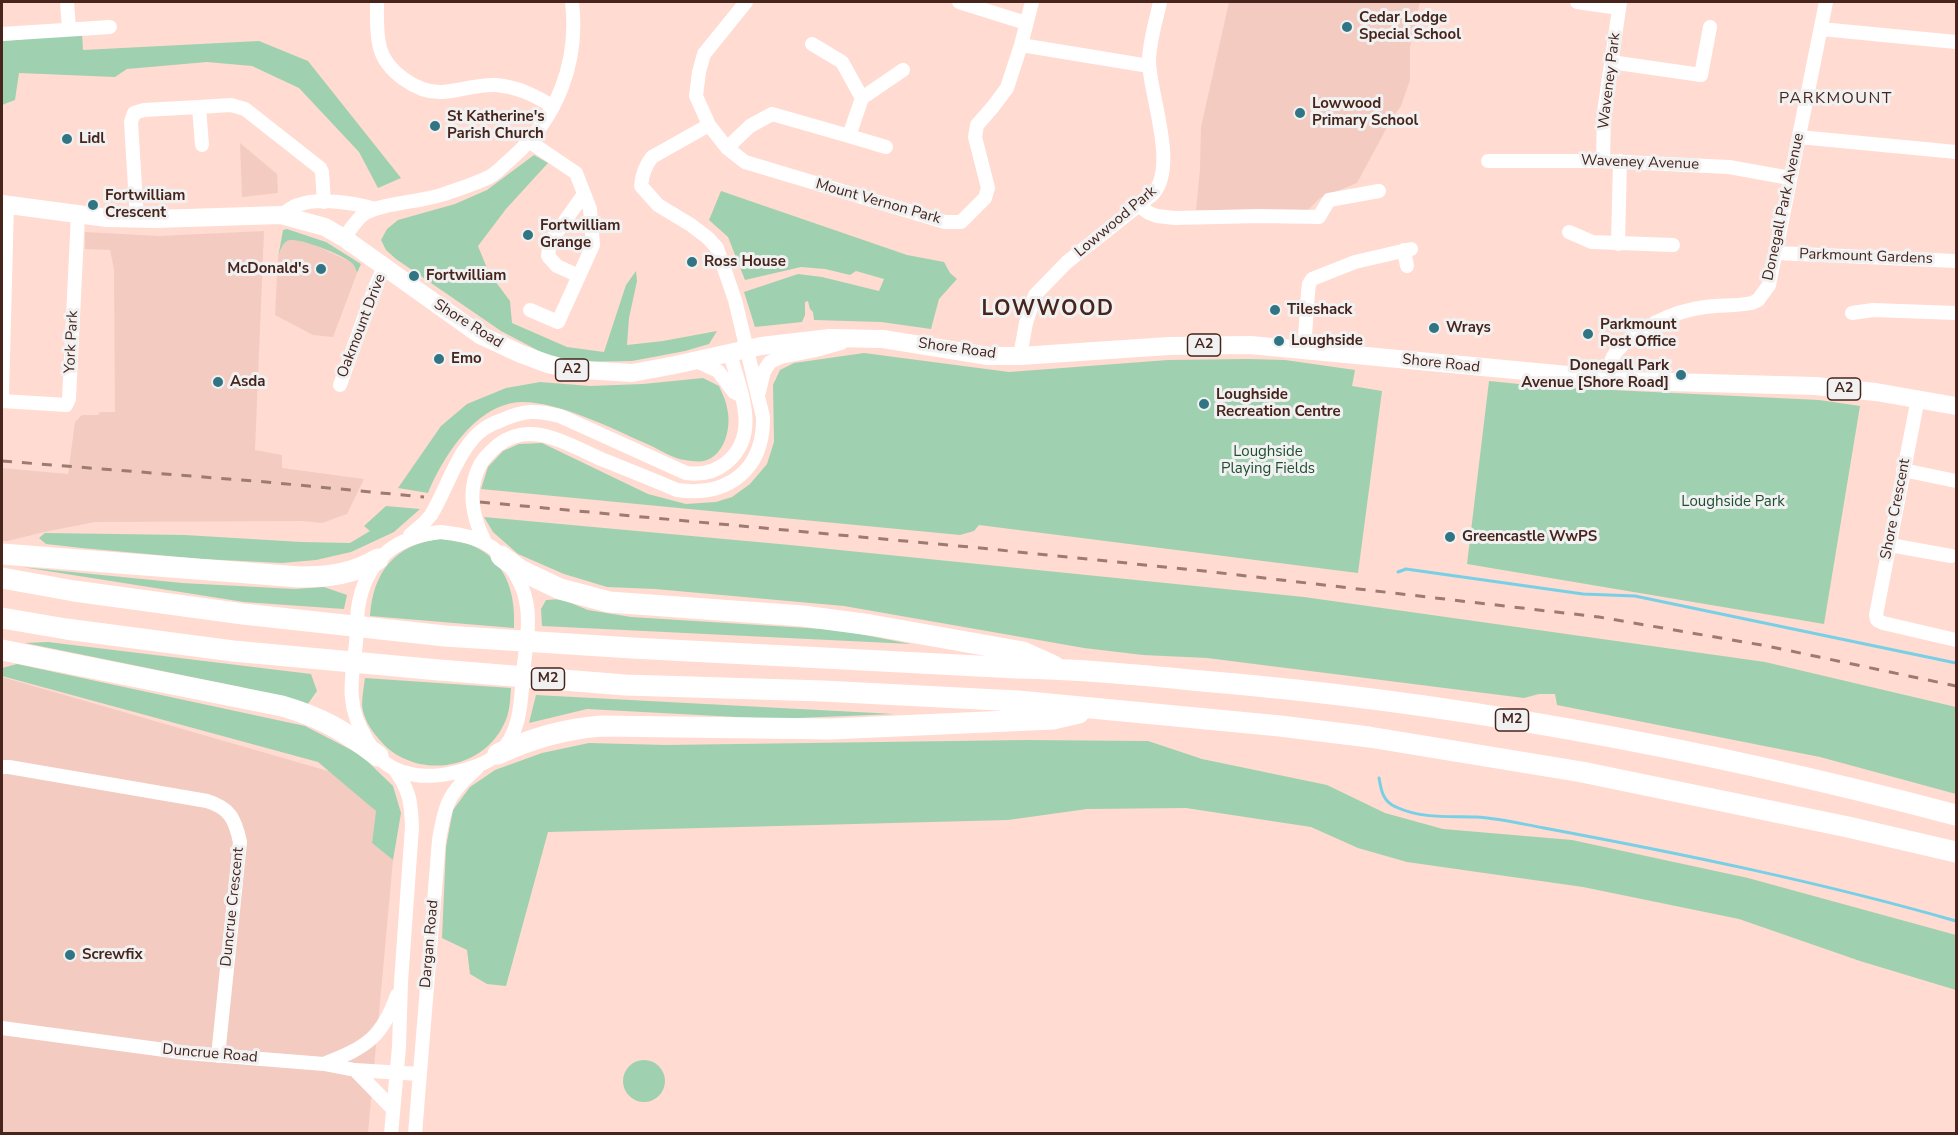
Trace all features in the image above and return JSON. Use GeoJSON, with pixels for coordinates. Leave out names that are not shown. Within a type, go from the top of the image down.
{"type":"FeatureCollection","features":[{"type":"Feature","properties":{"kind":"highway"},"geometry":{"type":"LineString","coordinates":[[494,550],[520,570],[560,589],[609,602],[803,616],[871,625],[1023,652],[1059,669]]}},
{"type":"Feature","properties":{"kind":"highway"},"geometry":{"type":"LineString","coordinates":[[2,554],[300,577],[324,577],[350,572],[378,559]]}},
{"type":"Feature","properties":{"kind":"highway","name":"M2"},"geometry":{"type":"LineString","coordinates":[[2,578],[74,591],[243,614],[445,636],[632,648],[1059,669],[1286,688],[1461,711],[1595,734],[1773,770],[1956,815]]}},
{"type":"Feature","properties":{"kind":"highway","name":"M2"},"geometry":{"type":"LineString","coordinates":[[2,618],[66,629],[233,651],[439,670],[625,685],[880,693],[1018,701],[1280,726],[1369,737],[1582,771],[1956,852]]}},
{"type":"Feature","properties":{"kind":"highway"},"geometry":{"type":"LineString","coordinates":[[2,650],[282,706],[312,715],[352,737],[378,756]]}},
{"type":"Feature","properties":{"kind":"highway"},"geometry":{"type":"LineString","coordinates":[[498,754],[527,741],[553,733],[601,726],[831,729],[1053,719],[1097,708]]}},
{"type":"Feature","properties":{"kind":"main road","name":"Shore Road"},"geometry":{"type":"LineString","coordinates":[[4,204],[106,218],[281,215],[325,227],[344,238],[480,335],[548,364],[568,369],[632,372],[652,370],[796,341],[858,338],[906,342],[988,356],[1250,345],[1652,382],[1815,386],[1918,398],[1956,406]]}},
{"type":"Feature","properties":{"kind":"street"},"geometry":{"type":"LineString","coordinates":[[67,2],[69,29]]}},
{"type":"Feature","properties":{"kind":"street"},"geometry":{"type":"LineString","coordinates":[[377,2],[380,50],[396,72],[411,82],[427,91],[440,92],[494,85],[513,87],[532,94],[552,106]]}},
{"type":"Feature","properties":{"kind":"street"},"geometry":{"type":"LineString","coordinates":[[344,238],[364,214],[375,209],[426,200],[492,175],[530,142],[547,117],[564,83],[570,61],[572,2]]}},
{"type":"Feature","properties":{"kind":"street","name":"Mount Vernon Park"},"geometry":{"type":"LineString","coordinates":[[746,2],[704,54],[699,72],[696,96],[709,125],[727,148],[745,162],[945,222],[962,222],[985,198],[988,188],[975,137],[977,125],[1007,88],[1022,45],[1032,2]]}},
{"type":"Feature","properties":{"kind":"street"},"geometry":{"type":"LineString","coordinates":[[959,2],[1026,23]]}},
{"type":"Feature","properties":{"kind":"street","name":"Lowwood Park"},"geometry":{"type":"LineString","coordinates":[[1020,356],[1026,323],[1035,295],[1067,262],[1159,188],[1162,174],[1162,136],[1149,66],[1160,2]]}},
{"type":"Feature","properties":{"kind":"street"},"geometry":{"type":"LineString","coordinates":[[1577,2],[1620,5]]}},
{"type":"Feature","properties":{"kind":"street","name":"Donegall Park Avenue"},"geometry":{"type":"LineString","coordinates":[[1606,378],[1616,352],[1649,326],[1693,309],[1744,305],[1758,300],[1769,285],[1826,2]]}},
{"type":"Feature","properties":{"kind":"street","name":"Waveney Park"},"geometry":{"type":"LineString","coordinates":[[1603,160],[1604,112],[1620,5]]}},
{"type":"Feature","properties":{"kind":"street"},"geometry":{"type":"LineString","coordinates":[[2,34],[110,27]]}},
{"type":"Feature","properties":{"kind":"street"},"geometry":{"type":"LineString","coordinates":[[1611,62],[1701,75],[1710,27]]}},
{"type":"Feature","properties":{"kind":"street"},"geometry":{"type":"LineString","coordinates":[[1821,29],[1956,42]]}},
{"type":"Feature","properties":{"kind":"street"},"geometry":{"type":"LineString","coordinates":[[812,44],[842,62],[862,98]]}},
{"type":"Feature","properties":{"kind":"street"},"geometry":{"type":"LineString","coordinates":[[1022,45],[1149,66]]}},
{"type":"Feature","properties":{"kind":"street"},"geometry":{"type":"LineString","coordinates":[[849,136],[862,98],[903,70]]}},
{"type":"Feature","properties":{"kind":"street"},"geometry":{"type":"LineString","coordinates":[[137,219],[131,122],[134,114],[144,110],[231,105],[245,109],[320,168],[324,202]]}},
{"type":"Feature","properties":{"kind":"street"},"geometry":{"type":"LineString","coordinates":[[198,107],[202,145]]}},
{"type":"Feature","properties":{"kind":"street"},"geometry":{"type":"LineString","coordinates":[[727,148],[750,126],[772,114],[886,147]]}},
{"type":"Feature","properties":{"kind":"street"},"geometry":{"type":"LineString","coordinates":[[709,125],[652,157],[642,176],[642,186],[658,205],[699,231],[717,248],[731,288],[741,396],[747,424],[745,437],[738,452],[720,468],[695,474],[679,471],[560,416],[540,411],[518,413],[483,429],[469,444],[424,524],[378,559],[365,582],[359,600],[351,696],[360,730],[378,756],[395,770],[415,776],[449,774],[478,767],[498,754],[514,730],[520,710],[527,621],[526,602],[522,587],[476,525],[472,505],[472,486],[482,462],[502,442],[522,435],[536,434],[550,436],[677,490],[710,491],[731,483],[751,464],[760,449],[764,432],[759,395],[738,351]]}},
{"type":"Feature","properties":{"kind":"street"},"geometry":{"type":"LineString","coordinates":[[1798,137],[1956,152]]}},
{"type":"Feature","properties":{"kind":"street"},"geometry":{"type":"LineString","coordinates":[[530,142],[576,173],[590,209],[593,245],[558,322],[530,310]]}},
{"type":"Feature","properties":{"kind":"street","name":"Waveney Avenue"},"geometry":{"type":"LineString","coordinates":[[1488,161],[1603,160],[1729,167],[1790,178]]}},
{"type":"Feature","properties":{"kind":"street"},"geometry":{"type":"LineString","coordinates":[[1618,244],[1620,161]]}},
{"type":"Feature","properties":{"kind":"street"},"geometry":{"type":"LineString","coordinates":[[1139,206],[1157,216],[1175,218],[1319,217],[1329,200],[1379,191]]}},
{"type":"Feature","properties":{"kind":"street"},"geometry":{"type":"LineString","coordinates":[[579,276],[557,266],[548,256],[550,242],[584,194]]}},
{"type":"Feature","properties":{"kind":"street"},"geometry":{"type":"LineString","coordinates":[[281,215],[296,205],[324,202],[359,204],[375,209]]}},
{"type":"Feature","properties":{"kind":"street"},"geometry":{"type":"LineString","coordinates":[[2,396],[4,204]]}},
{"type":"Feature","properties":{"kind":"street","name":"York Park"},"geometry":{"type":"LineString","coordinates":[[2,401],[66,405],[69,399],[78,214]]}},
{"type":"Feature","properties":{"kind":"street"},"geometry":{"type":"LineString","coordinates":[[1569,232],[1592,242],[1673,245]]}},
{"type":"Feature","properties":{"kind":"street"},"geometry":{"type":"LineString","coordinates":[[1304,350],[1309,284],[1312,279],[1355,262],[1407,249],[1407,266]]}},
{"type":"Feature","properties":{"kind":"street","name":"Parkmount Gardens"},"geometry":{"type":"LineString","coordinates":[[1776,253],[1956,261]]}},
{"type":"Feature","properties":{"kind":"street","name":"Oakmount Drive"},"geometry":{"type":"LineString","coordinates":[[340,385],[384,267]]}},
{"type":"Feature","properties":{"kind":"street"},"geometry":{"type":"LineString","coordinates":[[1852,313],[1873,310],[1956,313]]}},
{"type":"Feature","properties":{"kind":"street"},"geometry":{"type":"LineString","coordinates":[[759,395],[764,370],[770,362],[780,357],[858,338]]}},
{"type":"Feature","properties":{"kind":"street"},"geometry":{"type":"LineString","coordinates":[[696,361],[719,371],[734,392],[741,396]]}},
{"type":"Feature","properties":{"kind":"street","name":"Shore Crescent"},"geometry":{"type":"LineString","coordinates":[[1918,398],[1876,615],[1877,620],[1883,623],[1956,640]]}},
{"type":"Feature","properties":{"kind":"street"},"geometry":{"type":"LineString","coordinates":[[1903,470],[1956,481]]}},
{"type":"Feature","properties":{"kind":"street"},"geometry":{"type":"LineString","coordinates":[[404,540],[426,533],[459,534],[494,550]]}},
{"type":"Feature","properties":{"kind":"street"},"geometry":{"type":"LineString","coordinates":[[1890,545],[1951,556]]}},
{"type":"Feature","properties":{"kind":"street","name":"Duncrue Crescent"},"geometry":{"type":"LineString","coordinates":[[2,767],[207,801],[229,813],[237,827],[240,842],[218,1056]]}},
{"type":"Feature","properties":{"kind":"street","name":"Dargan Road"},"geometry":{"type":"LineString","coordinates":[[415,1134],[439,840],[449,798],[478,767]]}},
{"type":"Feature","properties":{"kind":"street","name":"Dargan Road"},"geometry":{"type":"LineString","coordinates":[[391,1134],[412,827],[411,807],[406,785],[395,770]]}},
{"type":"Feature","properties":{"kind":"street"},"geometry":{"type":"LineString","coordinates":[[324,1064],[356,1050],[383,1027],[401,982]]}},
{"type":"Feature","properties":{"kind":"street","name":"Duncrue Road"},"geometry":{"type":"LineString","coordinates":[[2,1028],[218,1056],[420,1074]]}},
{"type":"Feature","properties":{"kind":"street"},"geometry":{"type":"LineString","coordinates":[[355,1070],[393,1109]]}},
{"type":"Feature","properties":{"kind":"shaded area","name":"Lowwood Primary School"},"geometry":{"type":"Polygon","coordinates":[[[1229,2],[1420,2],[1410,47],[1410,80],[1401,106],[1357,183],[1320,198],[1306,212],[1196,210],[1201,127],[1229,2]]]}},
{"type":"Feature","properties":{"kind":"shaded area"},"geometry":{"type":"Polygon","coordinates":[[[240,143],[277,174],[278,193],[242,197],[240,143]]]}},
{"type":"Feature","properties":{"kind":"shaded area"},"geometry":{"type":"Polygon","coordinates":[[[264,231],[255,450],[282,455],[282,468],[364,479],[347,514],[322,523],[303,521],[95,522],[2,541],[2,468],[68,474],[75,422],[82,415],[115,412],[114,269],[110,250],[85,249],[85,232],[158,236],[264,231]]]}},
{"type":"Feature","properties":{"kind":"shaded area"},"geometry":{"type":"Polygon","coordinates":[[[288,240],[308,242],[353,263],[357,273],[333,337],[313,335],[275,315],[278,258],[282,246],[288,240]]]}},
{"type":"Feature","properties":{"kind":"shaded area"},"geometry":{"type":"Polygon","coordinates":[[[2,677],[335,773],[376,811],[372,843],[393,860],[368,1133],[2,1133],[2,677]]]}},
{"type":"Feature","properties":{"kind":"green space"},"geometry":{"type":"Polygon","coordinates":[[[82,34],[83,50],[259,41],[308,61],[401,178],[378,188],[359,152],[299,88],[252,66],[207,62],[127,69],[115,77],[19,73],[15,100],[2,105],[2,41],[82,34]]]}},
{"type":"Feature","properties":{"kind":"green space"},"geometry":{"type":"Polygon","coordinates":[[[534,155],[548,163],[506,209],[478,246],[489,273],[510,301],[512,323],[567,347],[604,352],[626,285],[636,271],[637,281],[629,318],[627,345],[717,331],[709,344],[632,361],[574,362],[541,352],[501,331],[386,250],[381,240],[387,229],[398,220],[455,204],[487,190],[534,155]]]}},
{"type":"Feature","properties":{"kind":"green space"},"geometry":{"type":"Polygon","coordinates":[[[721,191],[907,255],[944,262],[950,273],[957,279],[939,299],[931,329],[881,322],[814,320],[808,301],[805,302],[805,315],[802,322],[755,327],[744,292],[798,274],[822,277],[879,291],[884,279],[856,271],[850,275],[825,269],[801,267],[745,280],[728,237],[709,220],[721,191]]]}},
{"type":"Feature","properties":{"kind":"green space"},"geometry":{"type":"Polygon","coordinates":[[[287,229],[326,242],[361,264],[357,273],[353,264],[341,256],[300,241],[287,241],[278,258],[283,230],[287,229]]]}},
{"type":"Feature","properties":{"kind":"green space","name":"Loughside Playing Fields"},"geometry":{"type":"Polygon","coordinates":[[[864,353],[1009,372],[1168,360],[1248,359],[1285,360],[1355,370],[1352,386],[1382,391],[1358,573],[979,525],[974,531],[960,535],[481,489],[488,467],[503,451],[519,444],[542,443],[648,494],[686,504],[716,502],[732,497],[750,484],[767,464],[774,442],[773,385],[780,370],[794,363],[864,353]]]}},
{"type":"Feature","properties":{"kind":"green space"},"geometry":{"type":"Polygon","coordinates":[[[703,378],[719,386],[728,415],[727,431],[722,447],[711,458],[704,461],[676,458],[569,411],[553,406],[522,402],[491,411],[477,421],[453,448],[428,493],[398,488],[441,426],[467,404],[506,388],[540,382],[590,386],[703,378]]]}},
{"type":"Feature","properties":{"kind":"green space","name":"Loughside Park"},"geometry":{"type":"Polygon","coordinates":[[[1489,381],[1549,387],[1819,400],[1860,406],[1824,624],[1467,564],[1489,381]]]}},
{"type":"Feature","properties":{"kind":"green space"},"geometry":{"type":"Polygon","coordinates":[[[386,506],[420,509],[394,532],[351,552],[316,560],[282,563],[202,559],[46,544],[39,538],[45,533],[185,535],[350,543],[370,531],[364,526],[386,506]]]}},
{"type":"Feature","properties":{"kind":"green space"},"geometry":{"type":"Polygon","coordinates":[[[484,517],[790,545],[1304,597],[1765,662],[1956,707],[1956,794],[1820,757],[1557,705],[1555,694],[1539,694],[1524,698],[1207,658],[1143,655],[1084,648],[844,606],[655,589],[607,587],[564,574],[518,554],[493,532],[484,517]]]}},
{"type":"Feature","properties":{"kind":"green space"},"geometry":{"type":"Polygon","coordinates":[[[440,539],[459,541],[475,547],[498,565],[511,593],[514,628],[370,616],[376,586],[389,563],[410,547],[440,539]]]}},
{"type":"Feature","properties":{"kind":"green space"},"geometry":{"type":"Polygon","coordinates":[[[22,567],[182,583],[295,589],[324,587],[347,595],[344,609],[244,602],[22,567]]]}},
{"type":"Feature","properties":{"kind":"green space"},"geometry":{"type":"Polygon","coordinates":[[[561,599],[588,610],[631,617],[839,630],[911,644],[542,626],[541,609],[546,600],[561,599]]]}},
{"type":"Feature","properties":{"kind":"green space"},"geometry":{"type":"Polygon","coordinates":[[[48,642],[311,674],[317,691],[307,705],[241,687],[25,643],[48,642]]]}},
{"type":"Feature","properties":{"kind":"green space"},"geometry":{"type":"Polygon","coordinates":[[[17,664],[305,726],[361,755],[393,786],[401,813],[393,860],[372,843],[376,811],[318,762],[2,676],[2,668],[17,664]]]}},
{"type":"Feature","properties":{"kind":"green space"},"geometry":{"type":"Polygon","coordinates":[[[365,678],[511,688],[509,711],[504,724],[493,740],[479,753],[463,761],[445,765],[426,765],[408,760],[392,751],[372,731],[365,718],[362,705],[365,678]]]}},
{"type":"Feature","properties":{"kind":"green space"},"geometry":{"type":"Polygon","coordinates":[[[536,695],[894,714],[774,719],[587,709],[529,723],[536,695]]]}},
{"type":"Feature","properties":{"kind":"green space"},"geometry":{"type":"Polygon","coordinates":[[[1025,740],[1148,741],[1202,759],[1327,785],[1385,813],[1443,829],[1572,840],[1748,878],[1956,935],[1956,990],[1860,961],[1739,919],[1583,887],[1407,862],[1358,848],[1311,827],[1186,808],[1087,809],[1008,820],[548,832],[506,986],[487,984],[470,974],[467,950],[442,938],[446,847],[453,810],[470,787],[495,770],[542,753],[589,743],[666,745],[1025,740]]]}},
{"type":"Feature","properties":{"kind":"green space"},"geometry":{"type":"Polygon","coordinates":[[[644,1060],[659,1066],[665,1081],[659,1096],[644,1102],[629,1096],[623,1081],[629,1066],[644,1060]]]}},
{"type":"Feature","properties":{"kind":"waterway"},"geometry":{"type":"LineString","coordinates":[[1398,572],[1406,569],[1583,594],[1635,596],[1956,663]]}},
{"type":"Feature","properties":{"kind":"waterway"},"geometry":{"type":"LineString","coordinates":[[1379,778],[1385,799],[1406,811],[1435,816],[1510,821],[1648,848],[1803,881],[1956,921]]}},
{"type":"Feature","properties":{"kind":"railway"},"geometry":{"type":"LineString","coordinates":[[2,461],[424,497]]}},
{"type":"Feature","properties":{"kind":"railway"},"geometry":{"type":"LineString","coordinates":[[480,502],[1204,571],[1599,617],[1767,646],[1956,686]]}},
{"type":"Feature","properties":{"kind":"place","name":"Cedar Lodge Special School"},"geometry":{"type":"Point","coordinates":[1347,27]}},
{"type":"Feature","properties":{"kind":"place","name":"Lowwood Primary School"},"geometry":{"type":"Point","coordinates":[1300,113]}},
{"type":"Feature","properties":{"kind":"place","name":"St Katherine's Parish Church"},"geometry":{"type":"Point","coordinates":[435,126]}},
{"type":"Feature","properties":{"kind":"place","name":"Lidl"},"geometry":{"type":"Point","coordinates":[67,139]}},
{"type":"Feature","properties":{"kind":"place","name":"Fortwilliam Crescent"},"geometry":{"type":"Point","coordinates":[93,205]}},
{"type":"Feature","properties":{"kind":"place","name":"Fortwilliam Grange"},"geometry":{"type":"Point","coordinates":[528,235]}},
{"type":"Feature","properties":{"kind":"place","name":"Ross House"},"geometry":{"type":"Point","coordinates":[692,262]}},
{"type":"Feature","properties":{"kind":"place","name":"McDonald's"},"geometry":{"type":"Point","coordinates":[321,269]}},
{"type":"Feature","properties":{"kind":"place","name":"Fortwilliam"},"geometry":{"type":"Point","coordinates":[414,276]}},
{"type":"Feature","properties":{"kind":"place","name":"Tileshack"},"geometry":{"type":"Point","coordinates":[1275,310]}},
{"type":"Feature","properties":{"kind":"place","name":"Wrays"},"geometry":{"type":"Point","coordinates":[1434,328]}},
{"type":"Feature","properties":{"kind":"place","name":"Parkmount Post Office"},"geometry":{"type":"Point","coordinates":[1588,334]}},
{"type":"Feature","properties":{"kind":"place","name":"Loughside"},"geometry":{"type":"Point","coordinates":[1279,341]}},
{"type":"Feature","properties":{"kind":"place","name":"Emo"},"geometry":{"type":"Point","coordinates":[439,359]}},
{"type":"Feature","properties":{"kind":"place","name":"Donegall Park Avenue [Shore Road]"},"geometry":{"type":"Point","coordinates":[1681,375]}},
{"type":"Feature","properties":{"kind":"place","name":"Asda"},"geometry":{"type":"Point","coordinates":[218,382]}},
{"type":"Feature","properties":{"kind":"place","name":"Loughside Recreation Centre"},"geometry":{"type":"Point","coordinates":[1204,404]}},
{"type":"Feature","properties":{"kind":"place","name":"Greencastle WwPS"},"geometry":{"type":"Point","coordinates":[1450,537]}},
{"type":"Feature","properties":{"kind":"place","name":"Screwfix"},"geometry":{"type":"Point","coordinates":[70,955]}},
{"type":"Feature","properties":{"kind":"district","name":"PARKMOUNT"},"geometry":{"type":"Point","coordinates":[1836,99]}},
{"type":"Feature","properties":{"kind":"district","name":"LOWWOOD"},"geometry":{"type":"Point","coordinates":[1048,310]}}]}
